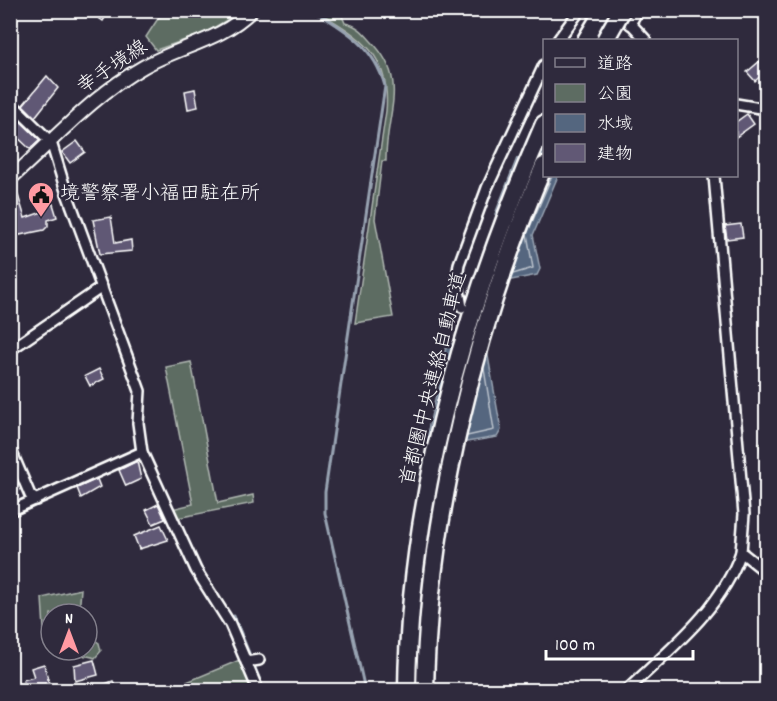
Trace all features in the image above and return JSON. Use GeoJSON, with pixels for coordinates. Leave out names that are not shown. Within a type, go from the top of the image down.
{"type":"FeatureCollection","features":[{"type":"Feature","properties":{"kind":"highway"},"geometry":{"type":"LineString","coordinates":[[587,39],[604,10]]}},
{"type":"Feature","properties":{"kind":"highway"},"geometry":{"type":"LineString","coordinates":[[605,39],[624,15]]}},
{"type":"Feature","properties":{"kind":"highway","name":"首都圏中央連絡自動車道"},"geometry":{"type":"LineString","coordinates":[[407,690],[421,527],[439,434],[459,353],[486,266],[543,126]]}},
{"type":"Feature","properties":{"kind":"highway","name":"首都圏中央連絡自動車道"},"geometry":{"type":"LineString","coordinates":[[425,690],[439,539],[456,439],[477,357],[504,272],[543,169]]}},
{"type":"Feature","properties":{"kind":"main road","name":"幸手境線"},"geometry":{"type":"LineString","coordinates":[[10,179],[93,102],[141,68],[216,37],[235,26],[252,10]]}},
{"type":"Feature","properties":{"kind":"street"},"geometry":{"type":"LineString","coordinates":[[559,39],[580,10]]}},
{"type":"Feature","properties":{"kind":"street"},"geometry":{"type":"LineString","coordinates":[[639,10],[624,15],[645,39]]}},
{"type":"Feature","properties":{"kind":"street"},"geometry":{"type":"LineString","coordinates":[[462,307],[457,279],[459,264],[487,188],[543,67]]}},
{"type":"Feature","properties":{"kind":"street"},"geometry":{"type":"LineString","coordinates":[[10,102],[51,142],[65,188],[140,391],[138,423],[142,452],[196,570],[230,624],[258,690]]}},
{"type":"Feature","properties":{"kind":"street"},"geometry":{"type":"LineString","coordinates":[[738,104],[766,110]]}},
{"type":"Feature","properties":{"kind":"street"},"geometry":{"type":"LineString","coordinates":[[627,690],[707,612],[730,578],[741,552],[744,514],[714,177]]}},
{"type":"Feature","properties":{"kind":"street"},"geometry":{"type":"LineString","coordinates":[[10,350],[102,287]]}},
{"type":"Feature","properties":{"kind":"street"},"geometry":{"type":"LineString","coordinates":[[10,448],[30,495],[36,500]]}},
{"type":"Feature","properties":{"kind":"street"},"geometry":{"type":"LineString","coordinates":[[10,511],[142,452]]}},
{"type":"Feature","properties":{"kind":"street"},"geometry":{"type":"LineString","coordinates":[[741,552],[765,568]]}},
{"type":"Feature","properties":{"kind":"street"},"geometry":{"type":"LineString","coordinates":[[247,662],[259,660]]}},
{"type":"Feature","properties":{"kind":"green space"},"geometry":{"type":"Polygon","coordinates":[[[163,11],[242,11],[205,33],[156,50],[146,37],[163,11]]]}},
{"type":"Feature","properties":{"kind":"green space"},"geometry":{"type":"Polygon","coordinates":[[[317,11],[340,11],[345,23],[356,27],[371,41],[383,56],[390,70],[393,98],[386,161],[382,161],[375,219],[393,317],[355,323],[386,111],[383,75],[370,49],[347,30],[317,11]]]}},
{"type":"Feature","properties":{"kind":"green space"},"geometry":{"type":"Polygon","coordinates":[[[191,362],[218,503],[253,495],[254,503],[177,518],[172,509],[193,504],[166,367],[191,362]]]}},
{"type":"Feature","properties":{"kind":"green space"},"geometry":{"type":"Polygon","coordinates":[[[766,440],[766,483],[759,444],[766,440]]]}},
{"type":"Feature","properties":{"kind":"green space"},"geometry":{"type":"Polygon","coordinates":[[[81,589],[80,602],[42,602],[42,598],[81,589]]]}},
{"type":"Feature","properties":{"kind":"green space"},"geometry":{"type":"Polygon","coordinates":[[[242,659],[254,690],[170,689],[242,659]]]}},
{"type":"Feature","properties":{"kind":"water"},"geometry":{"type":"Polygon","coordinates":[[[543,149],[543,177],[558,177],[533,235],[540,269],[537,275],[491,284],[485,281],[481,259],[495,241],[500,219],[495,214],[517,158],[543,149]]]}},
{"type":"Feature","properties":{"kind":"water"},"geometry":{"type":"Polygon","coordinates":[[[485,339],[501,430],[497,437],[430,448],[425,443],[439,382],[438,364],[448,345],[485,339]]]}},
{"type":"Feature","properties":{"kind":"building"},"geometry":{"type":"Polygon","coordinates":[[[87,10],[110,10],[103,21],[87,10]]]}},
{"type":"Feature","properties":{"kind":"building"},"geometry":{"type":"Polygon","coordinates":[[[760,61],[766,71],[755,81],[747,72],[760,61]]]}},
{"type":"Feature","properties":{"kind":"building"},"geometry":{"type":"Polygon","coordinates":[[[47,76],[58,88],[35,117],[23,105],[47,76]]]}},
{"type":"Feature","properties":{"kind":"building"},"geometry":{"type":"Polygon","coordinates":[[[195,89],[198,107],[188,109],[185,91],[195,89]]]}},
{"type":"Feature","properties":{"kind":"building"},"geometry":{"type":"Polygon","coordinates":[[[747,114],[754,124],[738,136],[738,121],[747,114]]]}},
{"type":"Feature","properties":{"kind":"building"},"geometry":{"type":"Polygon","coordinates":[[[17,118],[40,140],[30,149],[14,134],[10,137],[10,124],[17,118]]]}},
{"type":"Feature","properties":{"kind":"building"},"geometry":{"type":"Polygon","coordinates":[[[77,141],[85,152],[70,163],[62,152],[77,141]]]}},
{"type":"Feature","properties":{"kind":"building"},"geometry":{"type":"Polygon","coordinates":[[[17,192],[25,218],[45,211],[44,207],[53,204],[57,217],[48,220],[48,226],[44,230],[10,237],[10,194],[17,192]]]}},
{"type":"Feature","properties":{"kind":"building"},"geometry":{"type":"Polygon","coordinates":[[[111,217],[115,243],[131,240],[132,251],[100,254],[93,220],[111,217]]]}},
{"type":"Feature","properties":{"kind":"building"},"geometry":{"type":"Polygon","coordinates":[[[741,224],[743,237],[727,239],[725,226],[741,224]]]}},
{"type":"Feature","properties":{"kind":"building"},"geometry":{"type":"Polygon","coordinates":[[[99,369],[104,379],[90,386],[85,376],[99,369]]]}},
{"type":"Feature","properties":{"kind":"building"},"geometry":{"type":"Polygon","coordinates":[[[137,461],[141,479],[126,486],[119,470],[137,461]]]}},
{"type":"Feature","properties":{"kind":"building"},"geometry":{"type":"Polygon","coordinates":[[[97,479],[100,487],[81,498],[77,488],[97,479]]]}},
{"type":"Feature","properties":{"kind":"building"},"geometry":{"type":"Polygon","coordinates":[[[158,504],[165,519],[153,524],[146,510],[158,504]]]}},
{"type":"Feature","properties":{"kind":"building"},"geometry":{"type":"Polygon","coordinates":[[[161,525],[168,540],[139,549],[134,536],[161,525]]]}},
{"type":"Feature","properties":{"kind":"building"},"geometry":{"type":"Polygon","coordinates":[[[95,662],[98,675],[75,681],[74,665],[95,662]]]}},
{"type":"Feature","properties":{"kind":"building"},"geometry":{"type":"Polygon","coordinates":[[[44,664],[49,683],[45,684],[46,689],[26,690],[23,680],[34,677],[31,668],[44,664]]]}},
{"type":"Feature","properties":{"kind":"building"},"geometry":{"type":"Polygon","coordinates":[[[113,681],[117,690],[90,690],[113,681]]]}},
{"type":"Feature","properties":{"kind":"waterway"},"geometry":{"type":"LineString","coordinates":[[313,10],[347,32],[366,50],[374,60],[385,86],[325,492],[325,513],[365,690]]}},
{"type":"Feature","properties":{"kind":"waterway"},"geometry":{"type":"LineString","coordinates":[[234,616],[264,690]]}},
{"type":"Feature","properties":{"kind":"place","name":"境警察署小福田駐在所"},"geometry":{"type":"Point","coordinates":[41,218]}}]}
